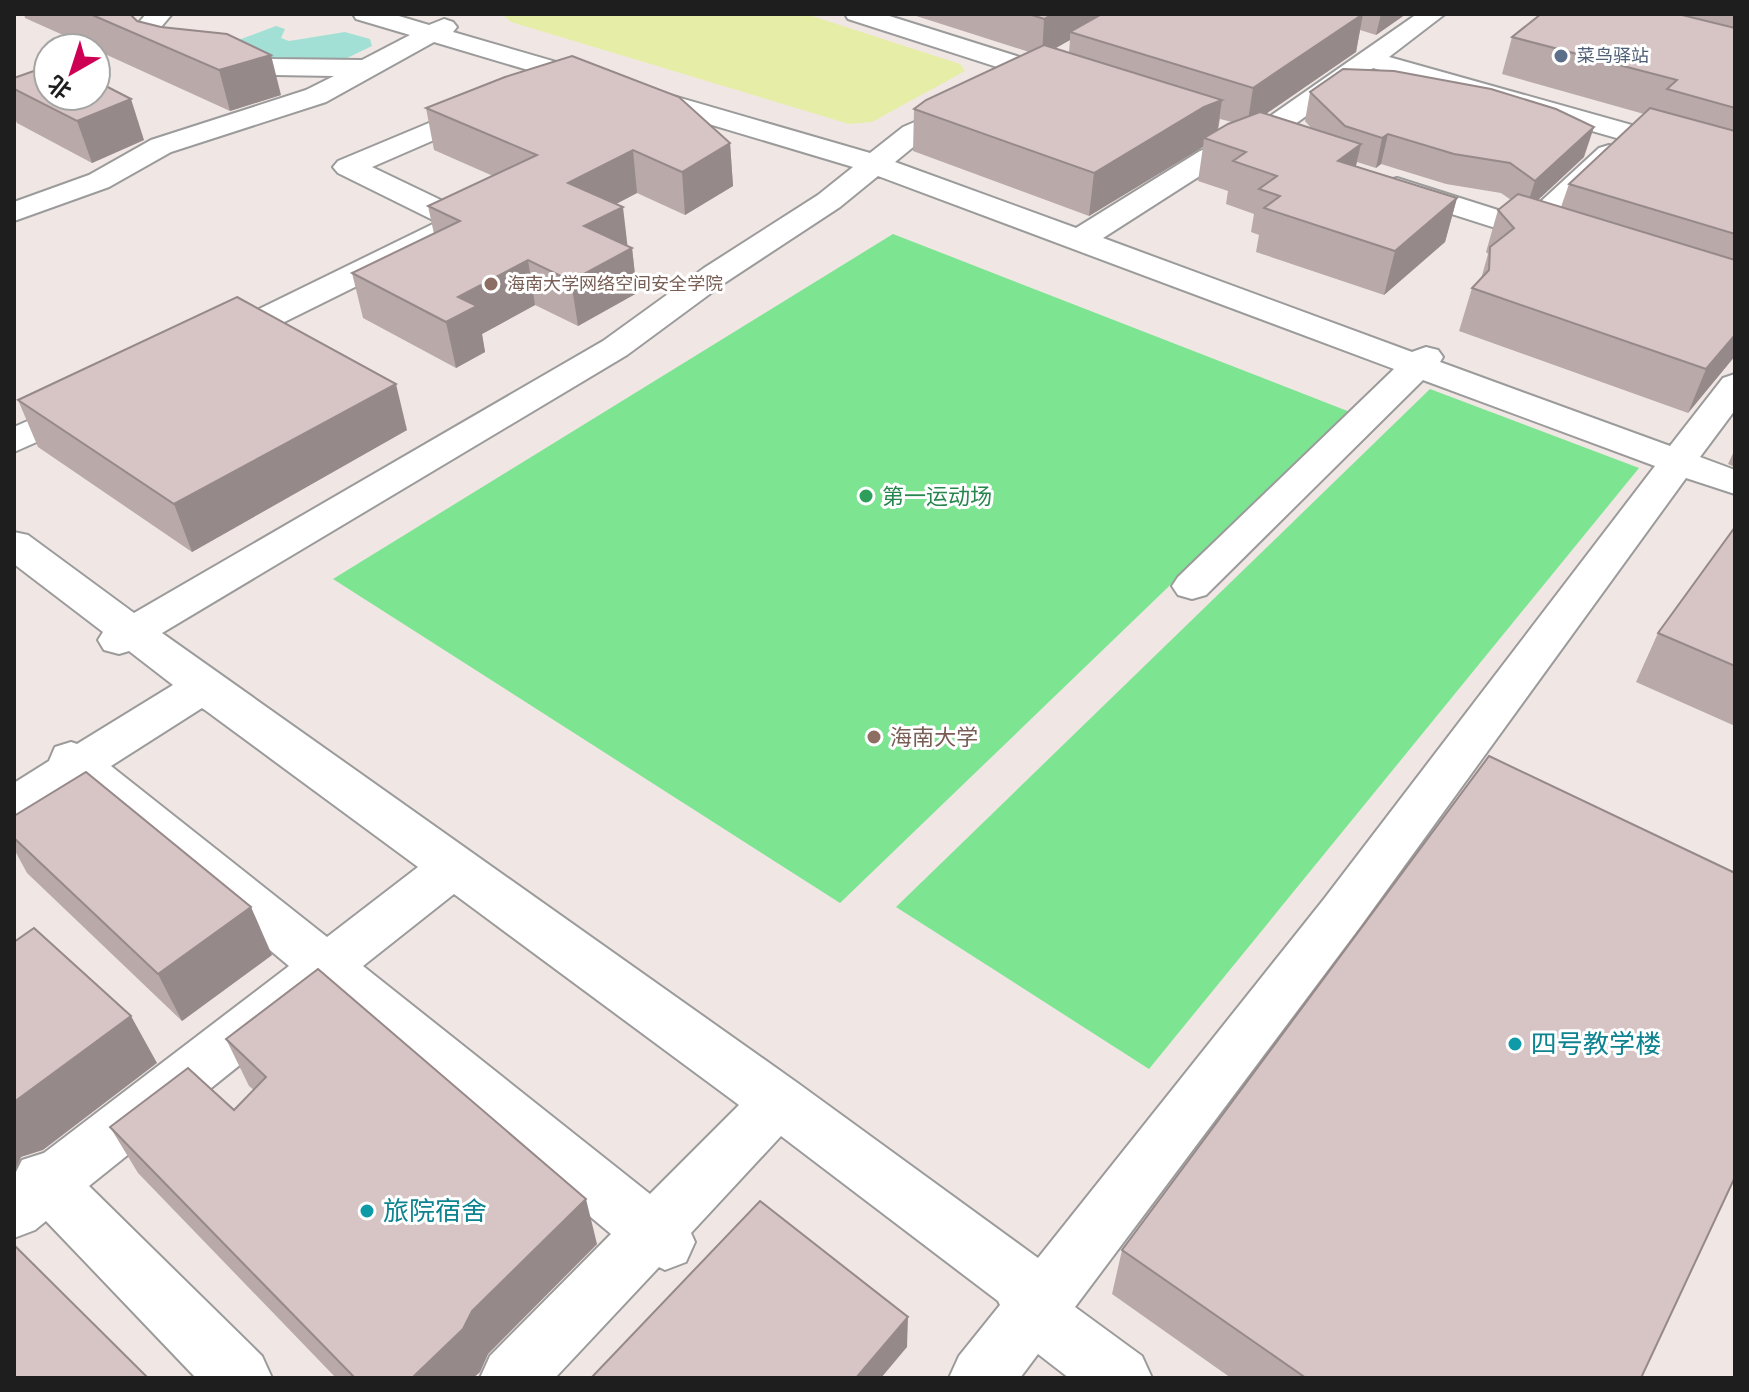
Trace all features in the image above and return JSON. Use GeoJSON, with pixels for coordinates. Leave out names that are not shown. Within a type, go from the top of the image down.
{"type":"FeatureCollection","features":[{"type":"Feature","properties":{"kind":"street"},"geometry":{"type":"LineString","coordinates":[[160,14],[149,26],[147,39],[159,52],[173,56],[274,67],[367,68]]}},
{"type":"Feature","properties":{"kind":"street"},"geometry":{"type":"LineString","coordinates":[[365,14],[444,21],[617,70],[872,160],[1703,466]]}},
{"type":"Feature","properties":{"kind":"street"},"geometry":{"type":"LineString","coordinates":[[857,14],[1046,61]]}},
{"type":"Feature","properties":{"kind":"street"},"geometry":{"type":"LineString","coordinates":[[870,14],[1046,61],[1092,86]]}},
{"type":"Feature","properties":{"kind":"street"},"geometry":{"type":"LineString","coordinates":[[1091,240],[1220,162],[1272,144],[1379,54],[1433,14]]}},
{"type":"Feature","properties":{"kind":"street"},"geometry":{"type":"LineString","coordinates":[[1379,54],[1441,14]]}},
{"type":"Feature","properties":{"kind":"street"},"geometry":{"type":"LineString","coordinates":[[14,212],[99,181],[149,152],[316,96],[444,21]]}},
{"type":"Feature","properties":{"kind":"street"},"geometry":{"type":"LineString","coordinates":[[444,21],[565,71],[872,160]]}},
{"type":"Feature","properties":{"kind":"street"},"geometry":{"type":"LineString","coordinates":[[1379,54],[1735,160]]}},
{"type":"Feature","properties":{"kind":"street"},"geometry":{"type":"LineString","coordinates":[[122,634],[604,354],[715,275],[829,201],[872,160],[913,133],[1046,61]]}},
{"type":"Feature","properties":{"kind":"street"},"geometry":{"type":"LineString","coordinates":[[196,353],[461,222],[348,167],[565,71]]}},
{"type":"Feature","properties":{"kind":"street"},"geometry":{"type":"LineString","coordinates":[[1214,126],[1272,144]]}},
{"type":"Feature","properties":{"kind":"street"},"geometry":{"type":"LineString","coordinates":[[1532,227],[1633,131]]}},
{"type":"Feature","properties":{"kind":"street"},"geometry":{"type":"LineString","coordinates":[[1375,177],[1575,241]]}},
{"type":"Feature","properties":{"kind":"street"},"geometry":{"type":"LineString","coordinates":[[14,180],[50,200]]}},
{"type":"Feature","properties":{"kind":"street"},"geometry":{"type":"LineString","coordinates":[[1192,586],[1422,361]]}},
{"type":"Feature","properties":{"kind":"street"},"geometry":{"type":"LineString","coordinates":[[1703,466],[1735,385]]}},
{"type":"Feature","properties":{"kind":"street"},"geometry":{"type":"LineString","coordinates":[[14,441],[118,391]]}},
{"type":"Feature","properties":{"kind":"street"},"geometry":{"type":"LineString","coordinates":[[981,1378],[1026,1337],[1267,1036],[1703,466],[1735,413]]}},
{"type":"Feature","properties":{"kind":"street"},"geometry":{"type":"LineString","coordinates":[[14,544],[122,634]]}},
{"type":"Feature","properties":{"kind":"street"},"geometry":{"type":"LineString","coordinates":[[14,559],[122,634],[777,1114],[1007,1303],[1026,1337],[1077,1378]]}},
{"type":"Feature","properties":{"kind":"street"},"geometry":{"type":"LineString","coordinates":[[14,806],[80,759],[194,687]]}},
{"type":"Feature","properties":{"kind":"street"},"geometry":{"type":"LineString","coordinates":[[14,795],[80,759]]}},
{"type":"Feature","properties":{"kind":"street"},"geometry":{"type":"LineString","coordinates":[[80,759],[666,1229]]}},
{"type":"Feature","properties":{"kind":"street"},"geometry":{"type":"LineString","coordinates":[[30,1193],[442,871]]}},
{"type":"Feature","properties":{"kind":"street"},"geometry":{"type":"LineString","coordinates":[[512,1378],[666,1229],[777,1114]]}},
{"type":"Feature","properties":{"kind":"street"},"geometry":{"type":"LineString","coordinates":[[30,1193],[213,1378]]}},
{"type":"Feature","properties":{"kind":"street"},"geometry":{"type":"LineString","coordinates":[[30,1193],[240,1378]]}},
{"type":"Feature","properties":{"kind":"street"},"geometry":{"type":"LineString","coordinates":[[535,1378],[666,1229]]}},
{"type":"Feature","properties":{"kind":"street"},"geometry":{"type":"LineString","coordinates":[[1026,1337],[1120,1378]]}},
{"type":"Feature","properties":{"kind":"green space"},"geometry":{"type":"Polygon","coordinates":[[[502,14],[806,14],[960,64],[965,71],[872,122],[849,124],[511,22],[502,14]]]}},
{"type":"Feature","properties":{"kind":"green space","name":"第一运动场"},"geometry":{"type":"Polygon","coordinates":[[[893,234],[1350,412],[840,903],[333,579],[893,234]]]}},
{"type":"Feature","properties":{"kind":"green space"},"geometry":{"type":"Polygon","coordinates":[[[1430,389],[1639,468],[1149,1069],[896,907],[1430,389]]]}},
{"type":"Feature","properties":{"kind":"water"},"geometry":{"type":"Polygon","coordinates":[[[276,26],[285,29],[281,38],[289,41],[345,32],[370,39],[372,46],[339,62],[276,61],[233,42],[276,26]]]}},
{"type":"Feature","properties":{"kind":"building"},"geometry":{"type":"Polygon","coordinates":[[[90,14],[130,14],[137,21],[161,27],[227,34],[271,55],[219,70],[90,14]]]}},
{"type":"Feature","properties":{"kind":"building"},"geometry":{"type":"Polygon","coordinates":[[[1029,14],[1053,14],[1044,19],[1029,14]]]}},
{"type":"Feature","properties":{"kind":"building"},"geometry":{"type":"Polygon","coordinates":[[[1102,14],[1363,14],[1253,88],[1070,32],[1102,14]]]}},
{"type":"Feature","properties":{"kind":"building"},"geometry":{"type":"Polygon","coordinates":[[[1541,14],[1678,14],[1735,28],[1735,108],[1667,89],[1677,80],[1512,37],[1541,14]]]}},
{"type":"Feature","properties":{"kind":"building"},"geometry":{"type":"Polygon","coordinates":[[[1044,45],[1222,100],[1204,107],[1094,173],[914,109],[926,100],[1044,45]]]}},
{"type":"Feature","properties":{"kind":"building"},"geometry":{"type":"Polygon","coordinates":[[[572,56],[679,97],[730,143],[682,172],[633,150],[568,183],[623,207],[584,226],[632,248],[571,281],[528,260],[458,297],[477,306],[446,322],[352,273],[460,221],[428,206],[537,155],[426,108],[505,77],[572,56]]]}},
{"type":"Feature","properties":{"kind":"building"},"geometry":{"type":"Polygon","coordinates":[[[1343,69],[1394,71],[1491,89],[1556,109],[1594,127],[1535,181],[1510,163],[1454,154],[1388,134],[1382,138],[1345,126],[1310,92],[1343,69]]]}},
{"type":"Feature","properties":{"kind":"building"},"geometry":{"type":"Polygon","coordinates":[[[32,72],[32,98],[14,89],[14,78],[32,72]]]}},
{"type":"Feature","properties":{"kind":"building"},"geometry":{"type":"Polygon","coordinates":[[[112,89],[131,99],[112,107],[112,89]]]}},
{"type":"Feature","properties":{"kind":"building"},"geometry":{"type":"Polygon","coordinates":[[[1650,108],[1735,131],[1735,234],[1569,184],[1650,108]]]}},
{"type":"Feature","properties":{"kind":"building"},"geometry":{"type":"Polygon","coordinates":[[[59,112],[99,112],[77,121],[59,112]]]}},
{"type":"Feature","properties":{"kind":"building"},"geometry":{"type":"Polygon","coordinates":[[[1260,112],[1361,144],[1338,161],[1457,198],[1395,251],[1264,208],[1280,196],[1259,189],[1277,176],[1233,161],[1246,152],[1204,138],[1228,124],[1260,112]]]}},
{"type":"Feature","properties":{"kind":"building"},"geometry":{"type":"Polygon","coordinates":[[[1518,194],[1735,260],[1735,335],[1706,369],[1472,288],[1489,270],[1490,247],[1514,228],[1498,210],[1518,194]]]}},
{"type":"Feature","properties":{"kind":"building"},"geometry":{"type":"Polygon","coordinates":[[[237,297],[396,384],[174,504],[18,400],[237,297]]]}},
{"type":"Feature","properties":{"kind":"building"},"geometry":{"type":"Polygon","coordinates":[[[1735,527],[1735,666],[1658,633],[1735,527]]]}},
{"type":"Feature","properties":{"kind":"building","name":"四号教学楼"},"geometry":{"type":"Polygon","coordinates":[[[1489,756],[1735,873],[1735,1177],[1641,1378],[1306,1378],[1122,1250],[1489,756]]]}},
{"type":"Feature","properties":{"kind":"building"},"geometry":{"type":"Polygon","coordinates":[[[86,772],[251,907],[158,974],[14,838],[14,816],[86,772]]]}},
{"type":"Feature","properties":{"kind":"building"},"geometry":{"type":"Polygon","coordinates":[[[34,928],[131,1016],[14,1102],[14,942],[34,928]]]}},
{"type":"Feature","properties":{"kind":"building","name":"旅院宿舍"},"geometry":{"type":"Polygon","coordinates":[[[318,969],[586,1199],[472,1311],[463,1329],[412,1378],[355,1378],[110,1127],[188,1068],[234,1110],[266,1077],[226,1039],[318,969]]]}},
{"type":"Feature","properties":{"kind":"building"},"geometry":{"type":"Polygon","coordinates":[[[760,1201],[908,1317],[856,1378],[591,1378],[760,1201]]]}},
{"type":"Feature","properties":{"kind":"building"},"geometry":{"type":"Polygon","coordinates":[[[14,1245],[148,1378],[14,1378],[14,1245]]]}},
{"type":"Feature","properties":{"kind":"place","name":"菜鸟驿站"},"geometry":{"type":"Point","coordinates":[1561,56]}},
{"type":"Feature","properties":{"kind":"place","name":"海南大学网络空间安全学院"},"geometry":{"type":"Point","coordinates":[491,284]}},
{"type":"Feature","properties":{"kind":"place","name":"第一运动场"},"geometry":{"type":"Point","coordinates":[866,496]}},
{"type":"Feature","properties":{"kind":"place","name":"海南大学"},"geometry":{"type":"Point","coordinates":[874,737]}},
{"type":"Feature","properties":{"kind":"place","name":"四号教学楼"},"geometry":{"type":"Point","coordinates":[1515,1044]}},
{"type":"Feature","properties":{"kind":"place","name":"旅院宿舍"},"geometry":{"type":"Point","coordinates":[367,1211]}}]}
